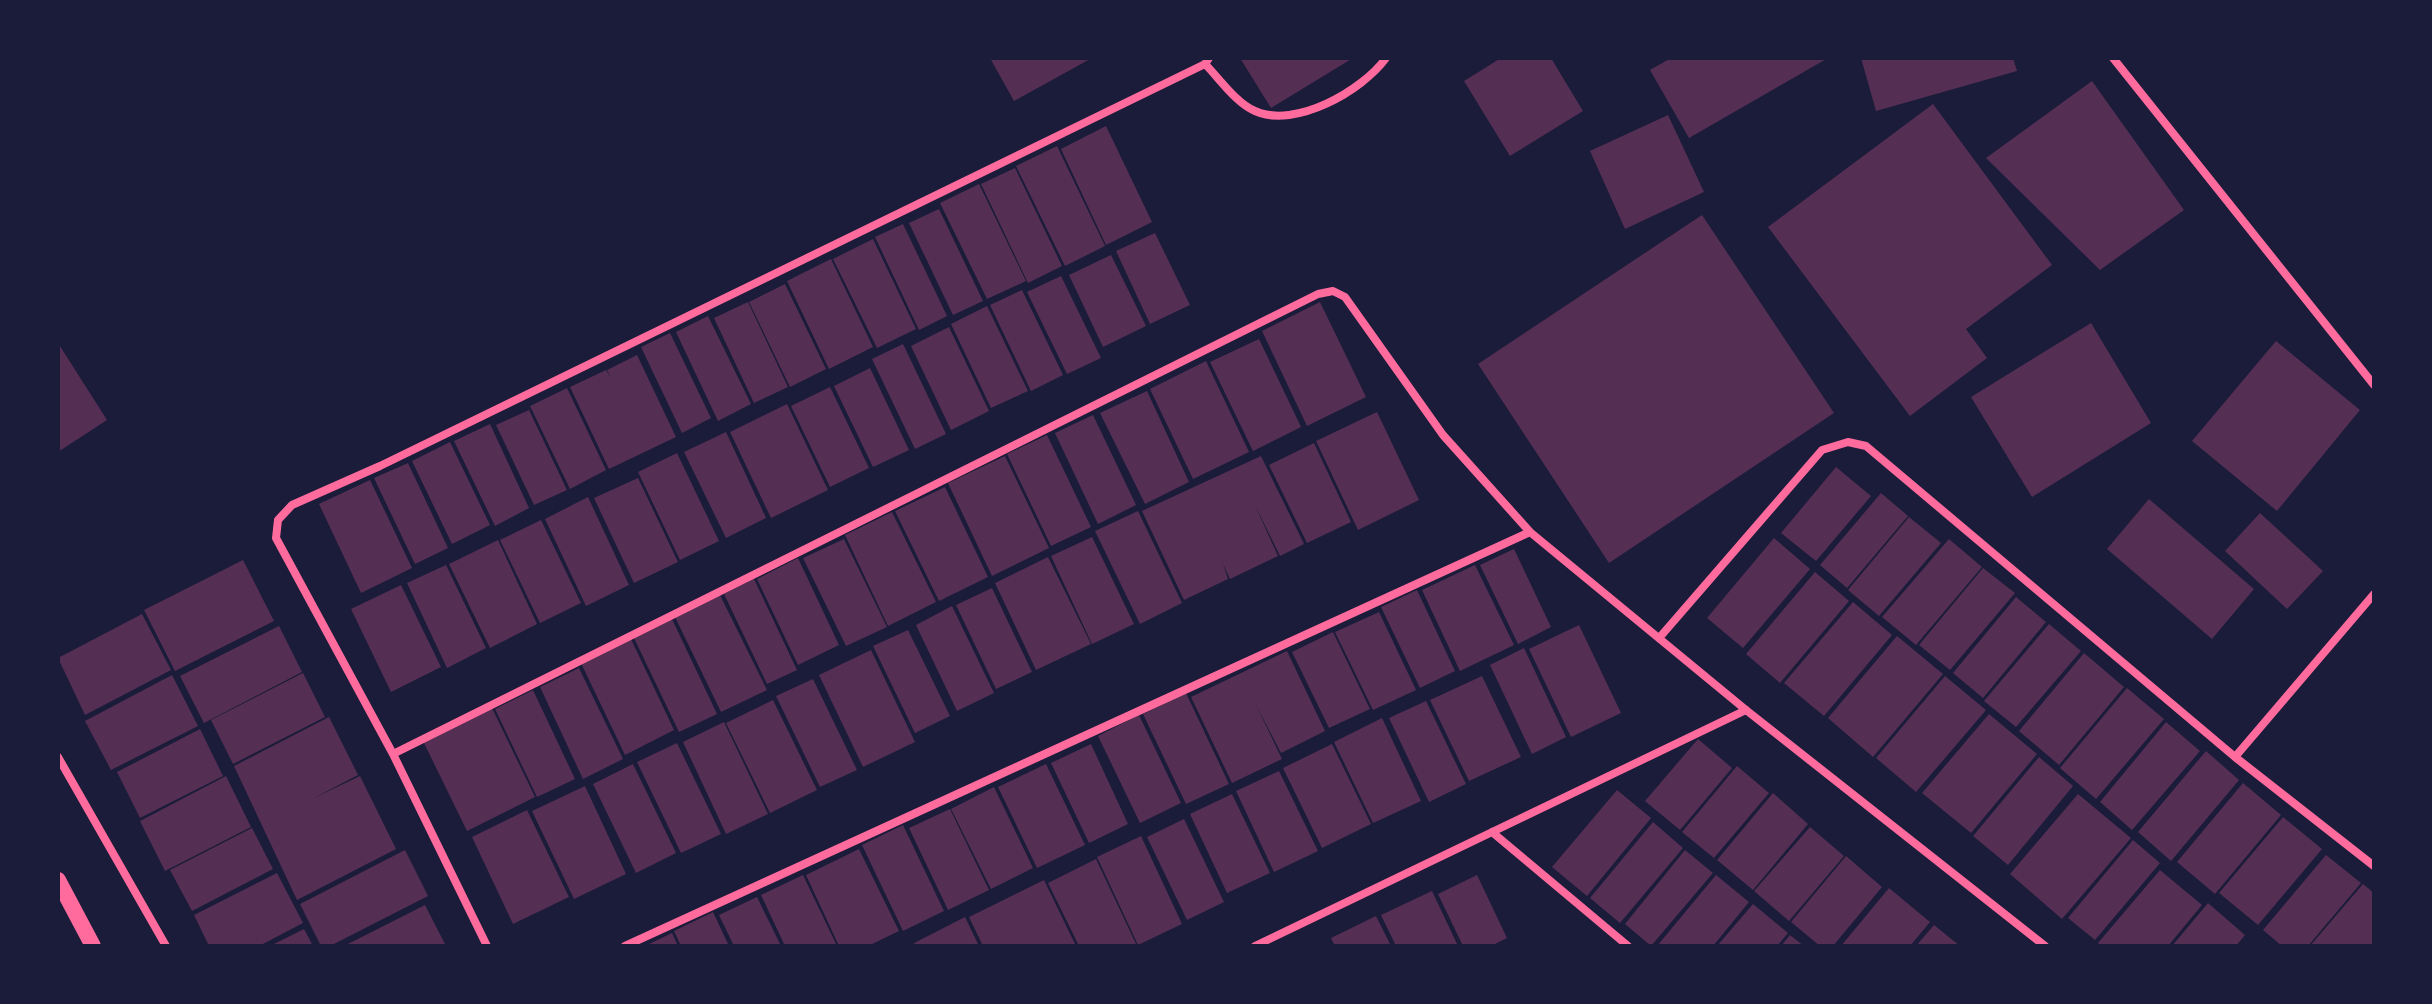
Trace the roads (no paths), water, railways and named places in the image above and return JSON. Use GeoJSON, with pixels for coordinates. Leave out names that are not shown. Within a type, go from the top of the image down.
{"type":"FeatureCollection","features":[{"type":"Feature","properties":{"kind":"main road"},"geometry":{"type":"LineString","coordinates":[[58,880],[93,946]]}},
{"type":"Feature","properties":{"kind":"street"},"geometry":{"type":"LineString","coordinates":[[487,946],[393,754],[276,538],[278,520],[292,505],[380,466],[1207,61],[1250,109],[1288,118],[1338,98],[1386,58]]}},
{"type":"Feature","properties":{"kind":"street"},"geometry":{"type":"LineString","coordinates":[[2113,58],[2374,385]]}},
{"type":"Feature","properties":{"kind":"street"},"geometry":{"type":"LineString","coordinates":[[393,754],[1318,294],[1333,291],[1345,297],[1443,435],[1530,532],[1746,710],[2045,946]]}},
{"type":"Feature","properties":{"kind":"street"},"geometry":{"type":"LineString","coordinates":[[1660,637],[1822,450],[1848,442],[1866,446],[2235,757],[2374,866]]}},
{"type":"Feature","properties":{"kind":"street"},"geometry":{"type":"LineString","coordinates":[[625,946],[1530,532]]}},
{"type":"Feature","properties":{"kind":"street"},"geometry":{"type":"LineString","coordinates":[[2235,757],[2374,594]]}},
{"type":"Feature","properties":{"kind":"street"},"geometry":{"type":"LineString","coordinates":[[1255,946],[1746,710]]}},
{"type":"Feature","properties":{"kind":"street"},"geometry":{"type":"LineString","coordinates":[[58,757],[166,946]]}},
{"type":"Feature","properties":{"kind":"street"},"geometry":{"type":"LineString","coordinates":[[1492,832],[1628,946]]}}]}
